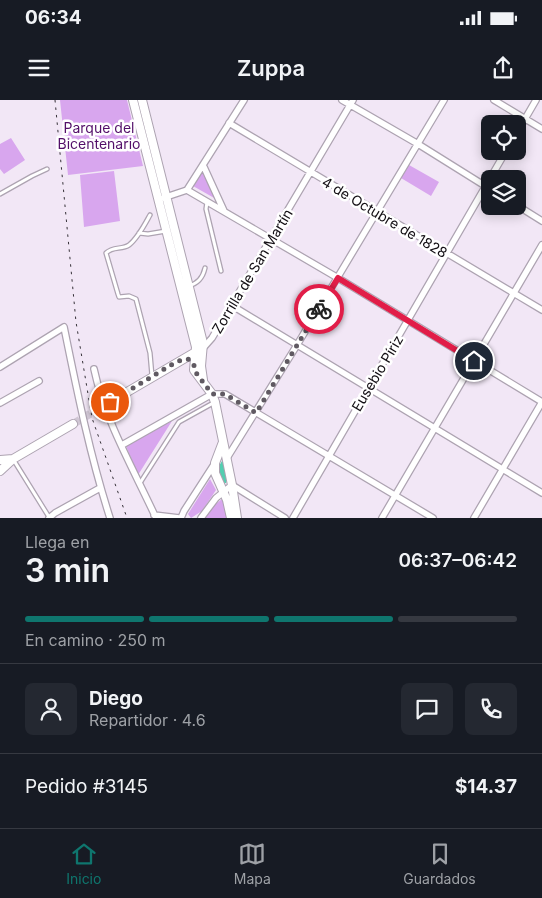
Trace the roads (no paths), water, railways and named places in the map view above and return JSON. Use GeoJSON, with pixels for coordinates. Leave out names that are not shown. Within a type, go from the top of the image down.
{"type":"FeatureCollection","features":[{"type":"Feature","properties":{"kind":"street"},"geometry":{"type":"LineString","coordinates":[[133,100],[163,198],[167,231],[204,346],[201,366],[204,382]]}},
{"type":"Feature","properties":{"kind":"street"},"geometry":{"type":"LineString","coordinates":[[142,100],[185,287],[196,351],[194,370],[216,402],[237,518]]}},
{"type":"Feature","properties":{"kind":"street"},"geometry":{"type":"LineString","coordinates":[[163,198],[187,190],[244,100]]}},
{"type":"Feature","properties":{"kind":"street"},"geometry":{"type":"LineString","coordinates":[[342,100],[352,102],[481,184]]}},
{"type":"Feature","properties":{"kind":"street"},"geometry":{"type":"LineString","coordinates":[[94,369],[101,397],[155,517],[180,518],[217,460],[227,458],[256,413],[444,100]]}},
{"type":"Feature","properties":{"kind":"street"},"geometry":{"type":"LineString","coordinates":[[494,100],[518,115]]}},
{"type":"Feature","properties":{"kind":"street"},"geometry":{"type":"LineString","coordinates":[[526,117],[536,100]]}},
{"type":"Feature","properties":{"kind":"street","name":"Zorrilla de San Martín"},"geometry":{"type":"LineString","coordinates":[[110,402],[204,346],[212,338],[352,102]]}},
{"type":"Feature","properties":{"kind":"street"},"geometry":{"type":"LineString","coordinates":[[526,120],[542,129]]}},
{"type":"Feature","properties":{"kind":"street","name":"4 de Octubre de 1828"},"geometry":{"type":"LineString","coordinates":[[229,123],[542,310]]}},
{"type":"Feature","properties":{"kind":"street"},"geometry":{"type":"LineString","coordinates":[[203,165],[224,211]]}},
{"type":"Feature","properties":{"kind":"street"},"geometry":{"type":"LineString","coordinates":[[187,190],[338,278],[542,402],[474,518]]}},
{"type":"Feature","properties":{"kind":"street","name":"Eusebio Píriz"},"geometry":{"type":"LineString","coordinates":[[293,518],[367,388],[446,254],[481,199]]}},
{"type":"Feature","properties":{"kind":"street"},"geometry":{"type":"LineString","coordinates":[[526,211],[542,221]]}},
{"type":"Feature","properties":{"kind":"street"},"geometry":{"type":"LineString","coordinates":[[382,518],[542,245]]}},
{"type":"Feature","properties":{"kind":"street"},"geometry":{"type":"LineString","coordinates":[[231,305],[542,493]]}},
{"type":"Feature","properties":{"kind":"street"},"geometry":{"type":"LineString","coordinates":[[0,367],[64,327],[82,417],[100,488],[110,518]]}},
{"type":"Feature","properties":{"kind":"street"},"geometry":{"type":"LineString","coordinates":[[181,360],[188,359],[194,364]]}},
{"type":"Feature","properties":{"kind":"street"},"geometry":{"type":"LineString","coordinates":[[0,402],[39,381]]}},
{"type":"Feature","properties":{"kind":"street"},"geometry":{"type":"LineString","coordinates":[[122,445],[212,394],[225,394],[433,518]]}},
{"type":"Feature","properties":{"kind":"street"},"geometry":{"type":"LineString","coordinates":[[0,469],[13,459],[73,424]]}},
{"type":"Feature","properties":{"kind":"street"},"geometry":{"type":"LineString","coordinates":[[224,440],[215,473],[229,506],[231,518]]}},
{"type":"Feature","properties":{"kind":"street"},"geometry":{"type":"LineString","coordinates":[[0,460],[13,459]]}},
{"type":"Feature","properties":{"kind":"street"},"geometry":{"type":"LineString","coordinates":[[201,518],[211,504],[232,485]]}},
{"type":"Feature","properties":{"kind":"street"},"geometry":{"type":"LineString","coordinates":[[232,485],[285,518]]}},
{"type":"Feature","properties":{"kind":"street"},"geometry":{"type":"LineString","coordinates":[[49,518],[100,488]]}},
{"type":"Feature","properties":{"kind":"lane"},"geometry":{"type":"LineString","coordinates":[[0,194],[47,169]]}},
{"type":"Feature","properties":{"kind":"lane"},"geometry":{"type":"LineString","coordinates":[[207,201],[206,209],[220,271]]}},
{"type":"Feature","properties":{"kind":"lane"},"geometry":{"type":"LineString","coordinates":[[150,215],[129,245],[109,250],[106,253],[119,297],[129,296],[136,299],[150,353],[152,376]]}},
{"type":"Feature","properties":{"kind":"lane"},"geometry":{"type":"LineString","coordinates":[[138,233],[148,234],[167,231]]}},
{"type":"Feature","properties":{"kind":"lane"},"geometry":{"type":"LineString","coordinates":[[185,287],[200,280],[205,268]]}},
{"type":"Feature","properties":{"kind":"lane"},"geometry":{"type":"LineString","coordinates":[[140,483],[179,422],[216,402]]}},
{"type":"Feature","properties":{"kind":"lane"},"geometry":{"type":"LineString","coordinates":[[13,459],[49,518]]}},
{"type":"Feature","properties":{"kind":"tunnel"},"geometry":{"type":"LineString","coordinates":[[73,424],[110,402]]}},
{"type":"Feature","properties":{"kind":"railway"},"geometry":{"type":"LineString","coordinates":[[55,100],[76,322],[92,418],[127,518]]}},
{"type":"Feature","properties":{"kind":"park label","name":"Parque del Bicentenario"},"geometry":{"type":"Point","coordinates":[99,136]}}]}
